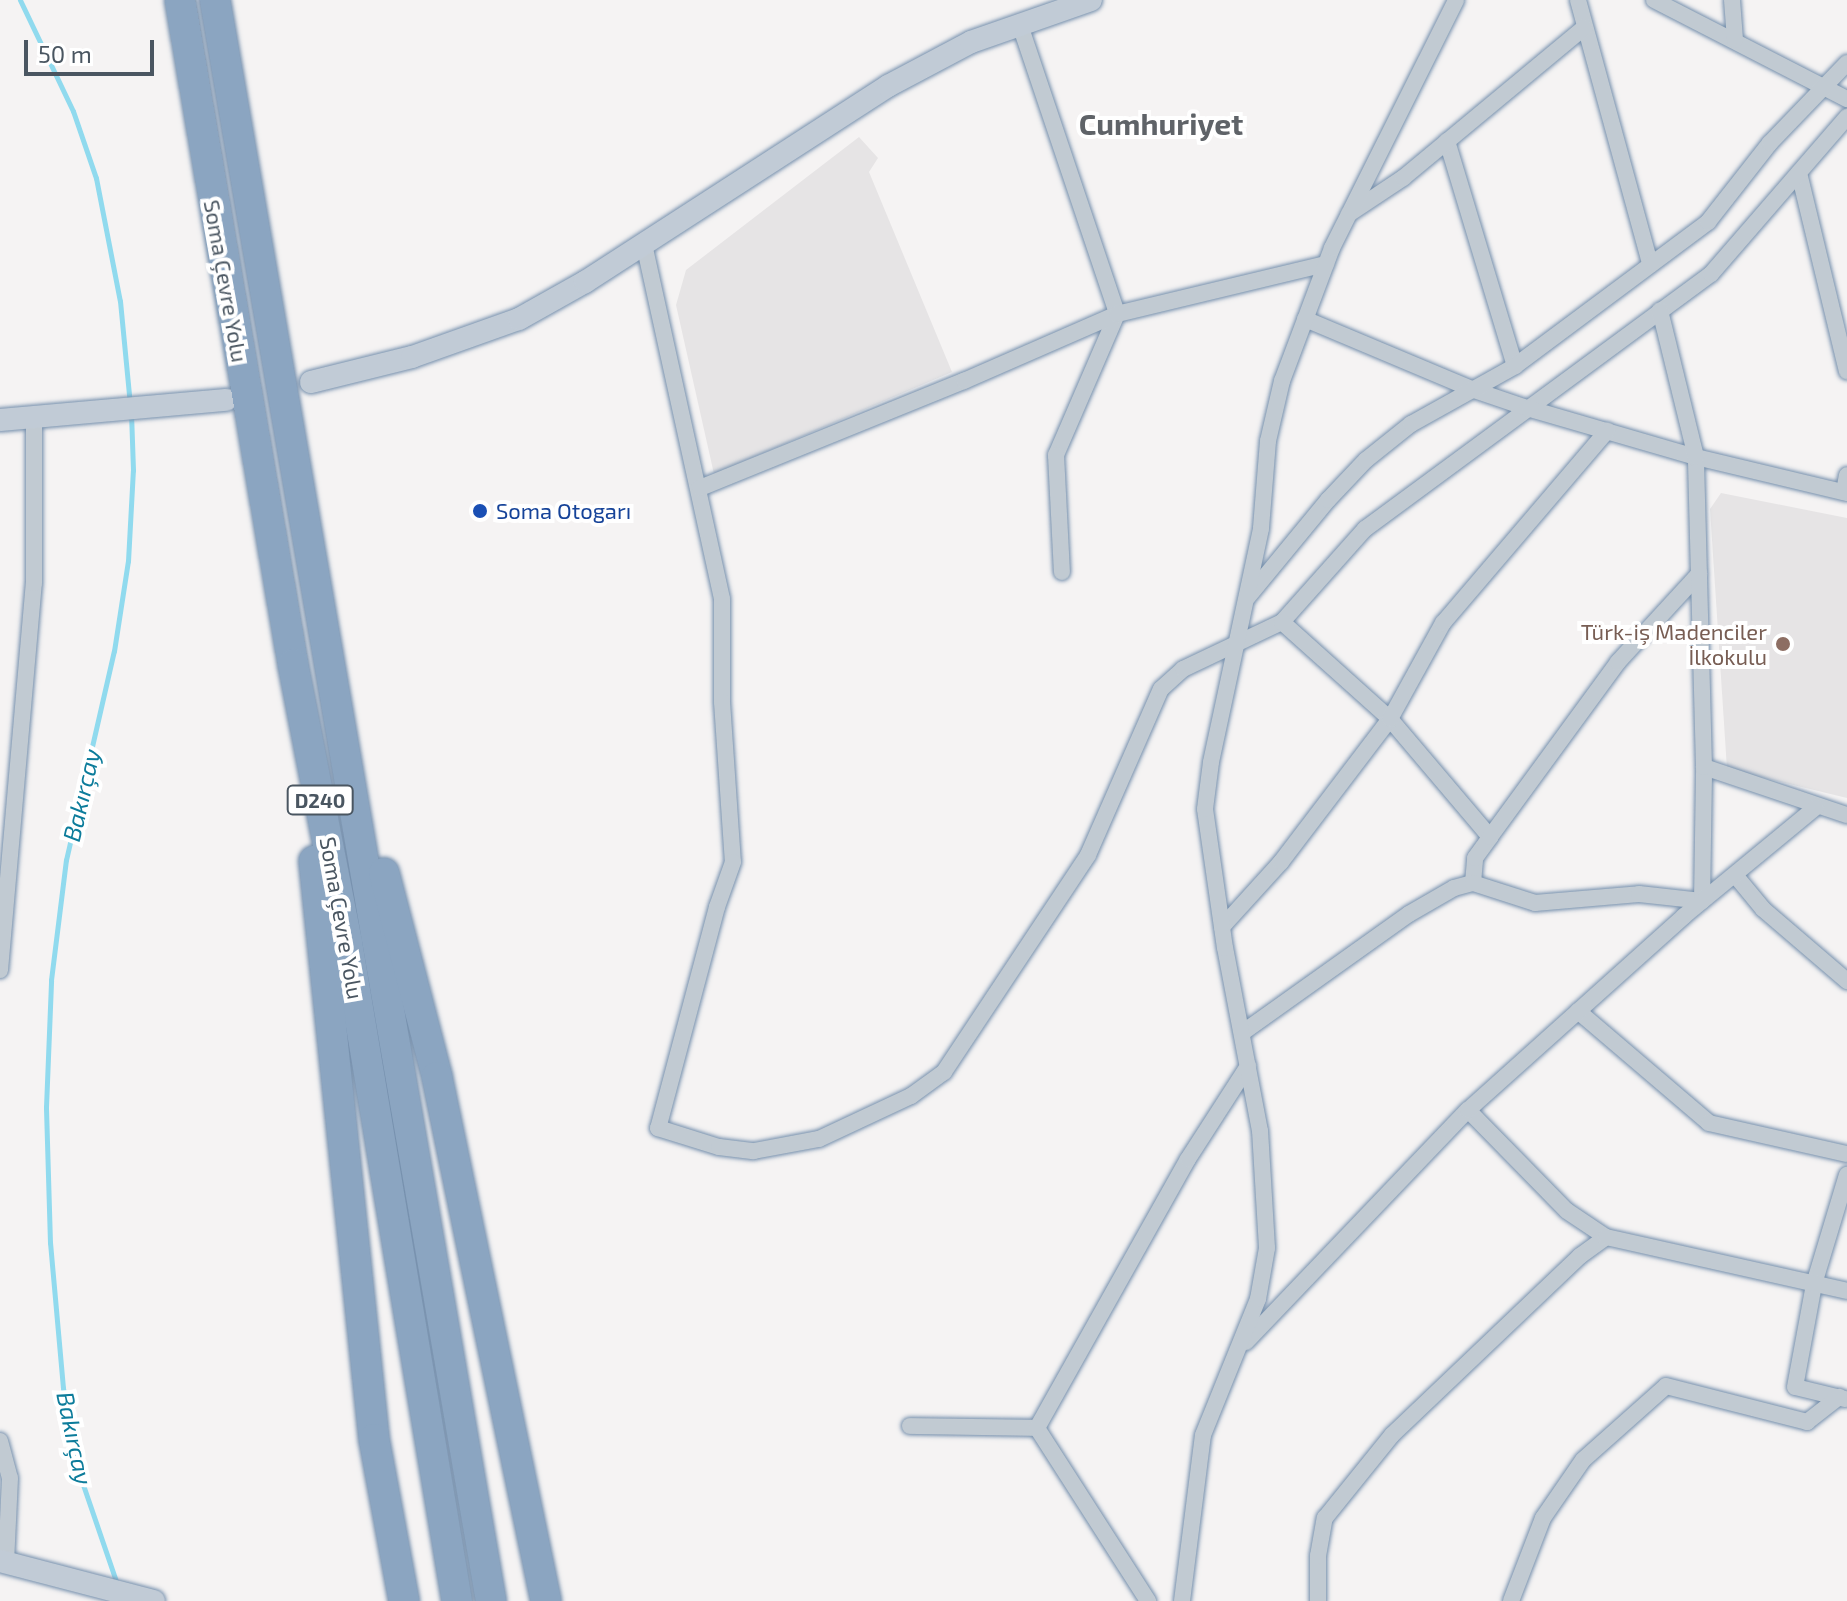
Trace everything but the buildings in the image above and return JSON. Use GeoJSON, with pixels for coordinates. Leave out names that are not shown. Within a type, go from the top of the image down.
{"type":"FeatureCollection","features":[{"type":"Feature","properties":{"kind":"highway","name":"Soma Çevre Yolu"},"geometry":{"type":"LineString","coordinates":[[180,0],[293,664],[347,942],[457,1601]]}},
{"type":"Feature","properties":{"kind":"highway","name":"Soma Çevre Yolu"},"geometry":{"type":"LineString","coordinates":[[215,0],[491,1601]]}},
{"type":"Feature","properties":{"kind":"highway"},"geometry":{"type":"LineString","coordinates":[[327,654],[437,1077],[546,1601]]}},
{"type":"Feature","properties":{"kind":"highway"},"geometry":{"type":"LineString","coordinates":[[293,664],[374,1439],[404,1601]]}},
{"type":"Feature","properties":{"kind":"main road"},"geometry":{"type":"LineString","coordinates":[[311,382],[412,357],[507,324],[585,282],[888,86],[971,42],[1091,0]]}},
{"type":"Feature","properties":{"kind":"main road"},"geometry":{"type":"LineString","coordinates":[[0,420],[226,400]]}},
{"type":"Feature","properties":{"kind":"main road"},"geometry":{"type":"LineString","coordinates":[[10,1564],[154,1601]]}},
{"type":"Feature","properties":{"kind":"street"},"geometry":{"type":"LineString","coordinates":[[1182,1601],[1203,1435],[1258,1299],[1267,1248],[1260,1131],[1222,927],[1205,809],[1211,762],[1261,528],[1268,441],[1282,381],[1326,264],[1456,0]]}},
{"type":"Feature","properties":{"kind":"street"},"geometry":{"type":"LineString","coordinates":[[1578,0],[1650,264]]}},
{"type":"Feature","properties":{"kind":"street"},"geometry":{"type":"LineString","coordinates":[[1654,0],[1847,99]]}},
{"type":"Feature","properties":{"kind":"street"},"geometry":{"type":"LineString","coordinates":[[1735,40],[1736,1]]}},
{"type":"Feature","properties":{"kind":"street"},"geometry":{"type":"LineString","coordinates":[[1020,25],[1117,314],[1056,455],[1062,572]]}},
{"type":"Feature","properties":{"kind":"street"},"geometry":{"type":"LineString","coordinates":[[1349,214],[1372,202],[1585,27]]}},
{"type":"Feature","properties":{"kind":"street"},"geometry":{"type":"LineString","coordinates":[[1245,601],[1328,500],[1366,460],[1411,424],[1515,366],[1708,222],[1770,143],[1847,63]]}},
{"type":"Feature","properties":{"kind":"street"},"geometry":{"type":"LineString","coordinates":[[644,244],[722,599],[722,702],[733,862],[717,907],[658,1128],[719,1147],[754,1151],[819,1139],[911,1096],[944,1072],[1088,855],[1161,689],[1183,669],[1282,622],[1365,529],[1711,274],[1847,117]]}},
{"type":"Feature","properties":{"kind":"street"},"geometry":{"type":"LineString","coordinates":[[1447,141],[1515,366]]}},
{"type":"Feature","properties":{"kind":"street"},"geometry":{"type":"LineString","coordinates":[[1799,173],[1847,371]]}},
{"type":"Feature","properties":{"kind":"street"},"geometry":{"type":"LineString","coordinates":[[700,488],[964,381],[1117,314],[1326,264]]}},
{"type":"Feature","properties":{"kind":"street"},"geometry":{"type":"LineString","coordinates":[[1660,310],[1696,457],[1704,767],[1702,901]]}},
{"type":"Feature","properties":{"kind":"street"},"geometry":{"type":"LineString","coordinates":[[1305,319],[1474,390],[1696,457],[1846,493],[1847,475]]}},
{"type":"Feature","properties":{"kind":"street"},"geometry":{"type":"LineString","coordinates":[[0,970],[34,583],[34,417]]}},
{"type":"Feature","properties":{"kind":"street"},"geometry":{"type":"LineString","coordinates":[[1222,927],[1281,862],[1390,719],[1443,623],[1607,431]]}},
{"type":"Feature","properties":{"kind":"street"},"geometry":{"type":"LineString","coordinates":[[1473,883],[1475,858],[1490,837],[1618,662],[1699,574]]}},
{"type":"Feature","properties":{"kind":"street"},"geometry":{"type":"LineString","coordinates":[[1282,622],[1390,719],[1490,837]]}},
{"type":"Feature","properties":{"kind":"street"},"geometry":{"type":"LineString","coordinates":[[1704,767],[1847,815]]}},
{"type":"Feature","properties":{"kind":"street"},"geometry":{"type":"LineString","coordinates":[[1239,1349],[1468,1110],[1702,901],[1816,807]]}},
{"type":"Feature","properties":{"kind":"street"},"geometry":{"type":"LineString","coordinates":[[1735,875],[1763,909],[1847,981]]}},
{"type":"Feature","properties":{"kind":"street"},"geometry":{"type":"LineString","coordinates":[[1242,1033],[1409,914],[1454,888],[1473,883],[1535,903],[1639,894],[1702,901]]}},
{"type":"Feature","properties":{"kind":"street"},"geometry":{"type":"LineString","coordinates":[[1578,1011],[1709,1123],[1847,1154]]}},
{"type":"Feature","properties":{"kind":"street"},"geometry":{"type":"LineString","coordinates":[[1037,1428],[1188,1159],[1248,1066]]}},
{"type":"Feature","properties":{"kind":"street"},"geometry":{"type":"LineString","coordinates":[[1468,1110],[1567,1211],[1606,1237],[1847,1291]]}},
{"type":"Feature","properties":{"kind":"street"},"geometry":{"type":"LineString","coordinates":[[1843,1398],[1795,1387],[1814,1284],[1847,1175]]}},
{"type":"Feature","properties":{"kind":"street"},"geometry":{"type":"LineString","coordinates":[[1318,1601],[1318,1556],[1325,1518],[1392,1435],[1580,1256],[1606,1237]]}},
{"type":"Feature","properties":{"kind":"street"},"geometry":{"type":"LineString","coordinates":[[1511,1601],[1543,1518],[1583,1460],[1666,1386],[1807,1422],[1843,1398]]}},
{"type":"Feature","properties":{"kind":"street"},"geometry":{"type":"LineString","coordinates":[[910,1426],[1037,1428]]}},
{"type":"Feature","properties":{"kind":"street"},"geometry":{"type":"LineString","coordinates":[[1037,1428],[1148,1601]]}},
{"type":"Feature","properties":{"kind":"street"},"geometry":{"type":"LineString","coordinates":[[0,1441],[10,1478],[10,1564]]}},
{"type":"Feature","properties":{"kind":"shaded area"},"geometry":{"type":"Polygon","coordinates":[[[859,137],[878,158],[869,172],[952,372],[714,474],[676,305],[686,270],[859,137]]]}},
{"type":"Feature","properties":{"kind":"shaded area","name":"Türk-iş Madenciler İlkokulu"},"geometry":{"type":"Polygon","coordinates":[[[1721,493],[1847,518],[1847,798],[1727,769],[1710,509],[1721,493]]]}},
{"type":"Feature","properties":{"kind":"waterway","name":"Bakırçay"},"geometry":{"type":"LineString","coordinates":[[20,0],[73,111],[96,178],[120,301],[130,404]]}},
{"type":"Feature","properties":{"kind":"waterway","name":"Bakırçay"},"geometry":{"type":"LineString","coordinates":[[117,1584],[81,1479],[63,1388],[50,1243],[46,1107],[51,980],[66,860],[114,651],[128,561],[133,470],[131,414]]}},
{"type":"Feature","properties":{"kind":"place","name":"Soma Otogarı"},"geometry":{"type":"Point","coordinates":[480,511]}},
{"type":"Feature","properties":{"kind":"place","name":"Türk-iş Madenciler İlkokulu"},"geometry":{"type":"Point","coordinates":[1783,644]}},
{"type":"Feature","properties":{"kind":"district","name":"Cumhuriyet"},"geometry":{"type":"Point","coordinates":[1161,123]}}]}
